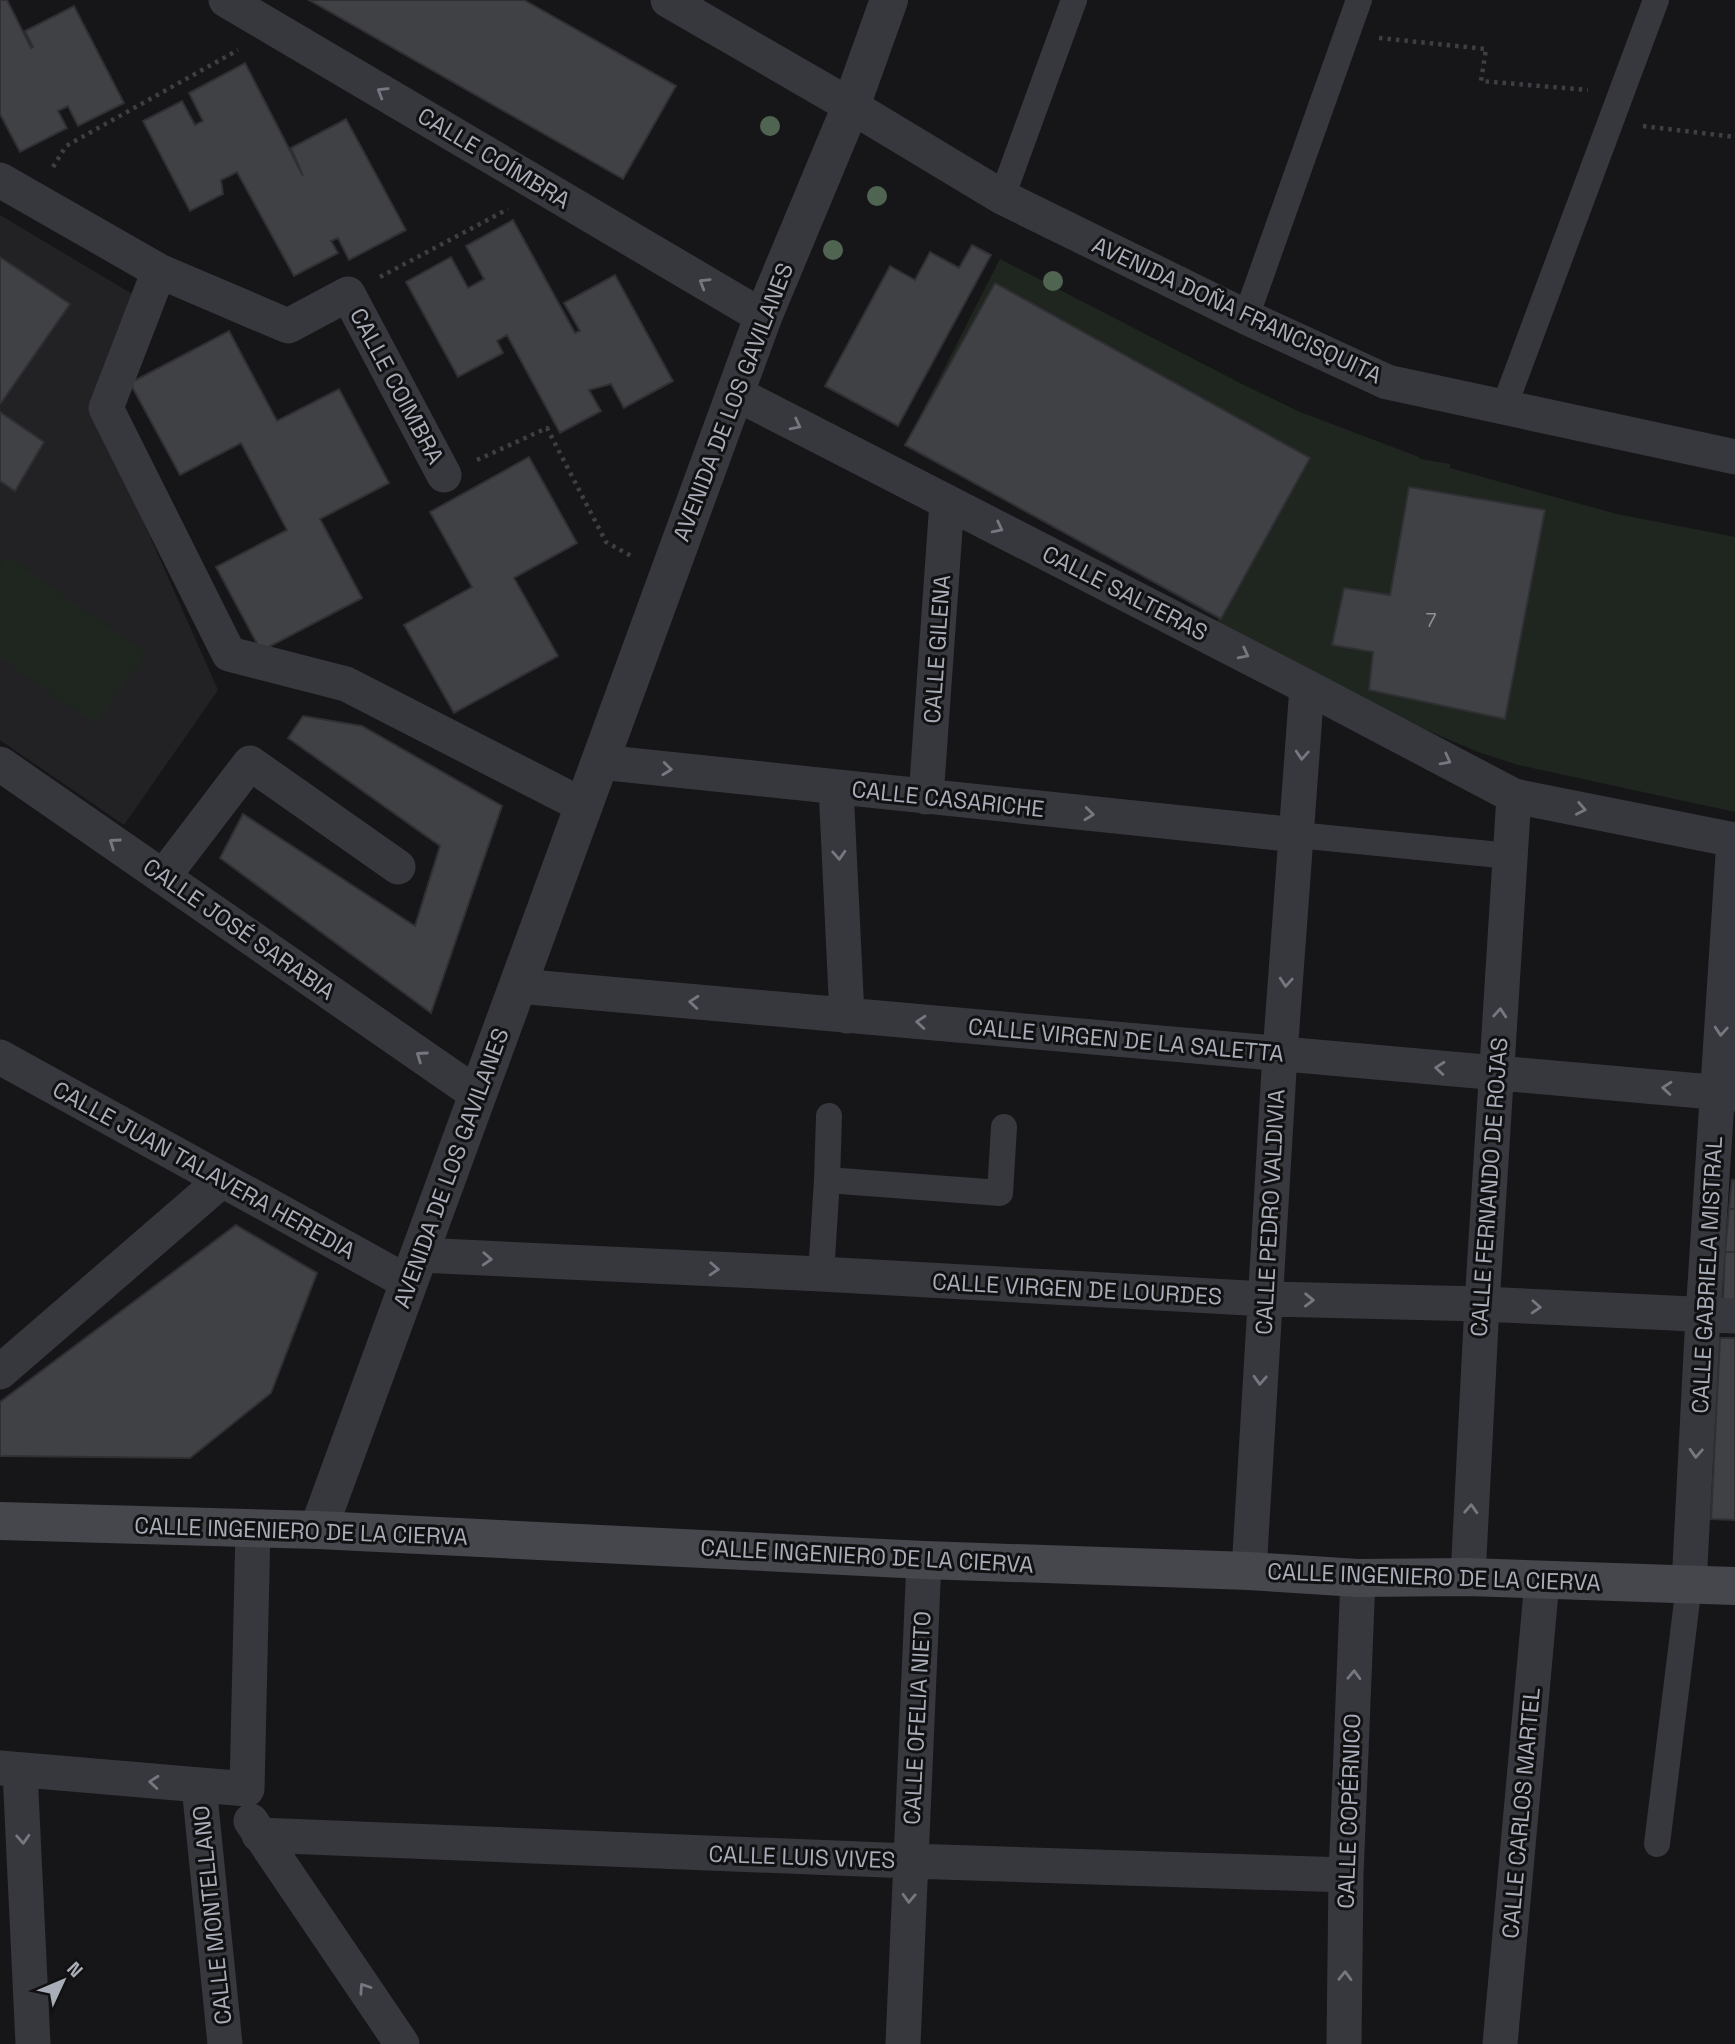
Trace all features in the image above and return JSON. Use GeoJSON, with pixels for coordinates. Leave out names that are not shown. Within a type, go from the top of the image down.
{"type":"FeatureCollection","features":[{"type":"Feature","properties":{"kind":"main road","name":"CALLE INGENIERO DE LA CIERVA"},"geometry":{"type":"LineString","coordinates":[[0,1521],[318,1530],[924,1560],[1358,1577],[1468,1577],[1735,1586]]}},
{"type":"Feature","properties":{"kind":"street","name":"CALLE COÍMBRA"},"geometry":{"type":"LineString","coordinates":[[226,0],[763,317]]}},
{"type":"Feature","properties":{"kind":"street","name":"AVENIDA DOÑA FRANCISQUITA"},"geometry":{"type":"LineString","coordinates":[[668,0],[1002,197],[1246,317],[1387,382],[1735,457]]}},
{"type":"Feature","properties":{"kind":"street","name":"AVENIDA DE LOS GAVILANES"},"geometry":{"type":"LineString","coordinates":[[318,1530],[763,317],[851,106],[888,0]]}},
{"type":"Feature","properties":{"kind":"street"},"geometry":{"type":"LineString","coordinates":[[1002,197],[1074,0]]}},
{"type":"Feature","properties":{"kind":"street"},"geometry":{"type":"LineString","coordinates":[[1246,317],[1359,0]]}},
{"type":"Feature","properties":{"kind":"street"},"geometry":{"type":"LineString","coordinates":[[1504,407],[1656,0]]}},
{"type":"Feature","properties":{"kind":"street"},"geometry":{"type":"LineString","coordinates":[[0,180],[159,271],[106,408],[229,654],[346,684],[582,805]]}},
{"type":"Feature","properties":{"kind":"street","name":"CALLE COIMBRA"},"geometry":{"type":"LineString","coordinates":[[159,271],[288,326],[348,295],[444,475]]}},
{"type":"Feature","properties":{"kind":"street","name":"CALLE SALTERAS"},"geometry":{"type":"LineString","coordinates":[[735,393],[1514,796],[1734,840]]}},
{"type":"Feature","properties":{"kind":"street","name":"CALLE GILENA"},"geometry":{"type":"LineString","coordinates":[[926,797],[947,502]]}},
{"type":"Feature","properties":{"kind":"street","name":"CALLE PEDRO VALDIVIA"},"geometry":{"type":"LineString","coordinates":[[1249,1571],[1280,1054],[1307,687]]}},
{"type":"Feature","properties":{"kind":"street","name":"CALLE CASARICHE"},"geometry":{"type":"LineString","coordinates":[[600,762],[1297,835]]}},
{"type":"Feature","properties":{"kind":"street"},"geometry":{"type":"LineString","coordinates":[[163,877],[250,763],[398,867]]}},
{"type":"Feature","properties":{"kind":"street","name":"CALLE JOSÉ SARABIA"},"geometry":{"type":"LineString","coordinates":[[0,764],[478,1095]]}},
{"type":"Feature","properties":{"kind":"street"},"geometry":{"type":"LineString","coordinates":[[836,787],[847,1016]]}},
{"type":"Feature","properties":{"kind":"street","name":"CALLE FERNANDO DE ROJAS"},"geometry":{"type":"LineString","coordinates":[[1468,1577],[1514,796]]}},
{"type":"Feature","properties":{"kind":"street"},"geometry":{"type":"LineString","coordinates":[[1297,835],[1510,856]]}},
{"type":"Feature","properties":{"kind":"street","name":"CALLE GABRIELA MISTRAL"},"geometry":{"type":"LineString","coordinates":[[1689,1585],[1719,1316],[1734,840]]}},
{"type":"Feature","properties":{"kind":"street","name":"CALLE VIRGEN DE LA SALETTA"},"geometry":{"type":"LineString","coordinates":[[517,986],[1726,1094]]}},
{"type":"Feature","properties":{"kind":"street","name":"CALLE JUAN TALAVERA HEREDIA"},"geometry":{"type":"LineString","coordinates":[[0,1056],[222,1180],[414,1269]]}},
{"type":"Feature","properties":{"kind":"street"},"geometry":{"type":"LineString","coordinates":[[821,1274],[829,1116]]}},
{"type":"Feature","properties":{"kind":"street"},"geometry":{"type":"LineString","coordinates":[[827,1180],[1000,1193],[1004,1127]]}},
{"type":"Feature","properties":{"kind":"street"},"geometry":{"type":"LineString","coordinates":[[0,1372],[222,1180]]}},
{"type":"Feature","properties":{"kind":"street","name":"CALLE VIRGEN DE LOURDES"},"geometry":{"type":"LineString","coordinates":[[414,1269],[821,1274],[1265,1299],[1482,1304],[1719,1316]]}},
{"type":"Feature","properties":{"kind":"street","name":"CALLE MONTELLANO"},"geometry":{"type":"LineString","coordinates":[[225,2044],[225,1788],[253,1528]]}},
{"type":"Feature","properties":{"kind":"street","name":"CALLE OFELIA NIETO"},"geometry":{"type":"LineString","coordinates":[[904,2044],[924,1560]]}},
{"type":"Feature","properties":{"kind":"street","name":"CALLE COPÉRNICO"},"geometry":{"type":"LineString","coordinates":[[1343,2044],[1346,1875],[1358,1577]]}},
{"type":"Feature","properties":{"kind":"street","name":"CALLE CARLOS MARTEL"},"geometry":{"type":"LineString","coordinates":[[1500,2044],[1542,1581]]}},
{"type":"Feature","properties":{"kind":"street"},"geometry":{"type":"LineString","coordinates":[[1657,1844],[1689,1585]]}},
{"type":"Feature","properties":{"kind":"street"},"geometry":{"type":"LineString","coordinates":[[33,2044],[10,1770],[225,1788],[402,2044]]}},
{"type":"Feature","properties":{"kind":"street","name":"CALLE LUIS VIVES"},"geometry":{"type":"LineString","coordinates":[[259,1835],[1346,1875]]}},
{"type":"Feature","properties":{"kind":"path"},"geometry":{"type":"LineString","coordinates":[[34,200],[66,146],[276,29]]}},
{"type":"Feature","properties":{"kind":"path"},"geometry":{"type":"LineString","coordinates":[[1346,35],[1486,49],[1481,81],[1622,93]]}},
{"type":"Feature","properties":{"kind":"path"},"geometry":{"type":"LineString","coordinates":[[1611,123],[1735,137]]}},
{"type":"Feature","properties":{"kind":"path"},"geometry":{"type":"LineString","coordinates":[[348,295],[545,188]]}},
{"type":"Feature","properties":{"kind":"path"},"geometry":{"type":"LineString","coordinates":[[444,475],[547,428],[606,542],[669,575]]}},
{"type":"Feature","properties":{"kind":"shaded area"},"geometry":{"type":"Polygon","coordinates":[[[0,215],[139,298],[96,415],[218,690],[124,825],[0,740],[0,215]]]}},
{"type":"Feature","properties":{"kind":"shaded area"},"geometry":{"type":"Polygon","coordinates":[[[1000,259],[1300,412],[1420,459],[1450,464],[1450,468],[1617,514],[1735,537],[1735,812],[1518,765],[1478,752],[1360,702],[1216,622],[1218,619],[905,445],[1000,259]]]}},
{"type":"Feature","properties":{"kind":"shaded area"},"geometry":{"type":"Polygon","coordinates":[[[7,556],[146,653],[96,725],[0,658],[0,566],[7,556]]]}},
{"type":"Feature","properties":{"kind":"building"},"geometry":{"type":"Polygon","coordinates":[[[0,0],[7,0],[31,48],[33,47],[25,31],[74,6],[124,103],[78,126],[68,106],[58,111],[67,128],[20,152],[0,114],[0,0]]]}},
{"type":"Feature","properties":{"kind":"building"},"geometry":{"type":"Polygon","coordinates":[[[309,0],[524,0],[676,86],[623,179],[309,0]]]}},
{"type":"Feature","properties":{"kind":"building"},"geometry":{"type":"Polygon","coordinates":[[[245,63],[303,176],[291,148],[346,119],[406,230],[349,260],[338,238],[331,241],[338,253],[294,276],[237,172],[221,180],[223,194],[190,211],[143,121],[182,101],[195,125],[203,121],[189,93],[245,63]]]}},
{"type":"Feature","properties":{"kind":"building"},"geometry":{"type":"Polygon","coordinates":[[[513,220],[575,333],[580,331],[564,303],[615,275],[673,381],[624,408],[611,384],[589,390],[601,411],[560,433],[507,335],[497,341],[503,353],[458,377],[406,282],[451,257],[468,288],[484,279],[466,246],[513,220]]]}},
{"type":"Feature","properties":{"kind":"building"},"geometry":{"type":"Polygon","coordinates":[[[972,245],[991,255],[898,426],[825,386],[890,266],[915,280],[930,252],[959,268],[972,245]]]}},
{"type":"Feature","properties":{"kind":"building"},"geometry":{"type":"Polygon","coordinates":[[[0,257],[70,304],[1,403],[0,402],[0,257]]]}},
{"type":"Feature","properties":{"kind":"building"},"geometry":{"type":"Polygon","coordinates":[[[995,283],[1310,458],[1221,619],[905,445],[995,283]]]}},
{"type":"Feature","properties":{"kind":"building"},"geometry":{"type":"Polygon","coordinates":[[[229,331],[277,421],[339,389],[389,483],[320,519],[362,598],[261,651],[216,567],[287,530],[241,443],[180,475],[130,383],[229,331]]]}},
{"type":"Feature","properties":{"kind":"building"},"geometry":{"type":"Polygon","coordinates":[[[0,412],[44,442],[15,491],[0,481],[0,412]]]}},
{"type":"Feature","properties":{"kind":"building"},"geometry":{"type":"Polygon","coordinates":[[[529,457],[577,543],[514,578],[558,656],[454,713],[404,625],[472,587],[430,512],[529,457]]]}},
{"type":"Feature","properties":{"kind":"building"},"geometry":{"type":"Polygon","coordinates":[[[1409,487],[1545,510],[1505,719],[1369,690],[1373,652],[1332,645],[1344,588],[1390,595],[1409,487]]]}},
{"type":"Feature","properties":{"kind":"building"},"geometry":{"type":"Polygon","coordinates":[[[303,716],[362,726],[502,806],[431,1013],[220,858],[243,814],[415,926],[440,846],[288,738],[303,716]]]}},
{"type":"Feature","properties":{"kind":"building"},"geometry":{"type":"Polygon","coordinates":[[[1732,1180],[1735,1180],[1735,1209],[1729,1209],[1732,1180]]]}},
{"type":"Feature","properties":{"kind":"building"},"geometry":{"type":"Polygon","coordinates":[[[1729,1209],[1735,1209],[1735,1252],[1725,1252],[1729,1209]]]}},
{"type":"Feature","properties":{"kind":"building"},"geometry":{"type":"Polygon","coordinates":[[[236,1225],[317,1273],[271,1393],[190,1458],[0,1456],[0,1402],[236,1225]]]}},
{"type":"Feature","properties":{"kind":"building"},"geometry":{"type":"Polygon","coordinates":[[[1725,1252],[1735,1252],[1735,1301],[1723,1300],[1725,1252]]]}},
{"type":"Feature","properties":{"kind":"building"},"geometry":{"type":"Polygon","coordinates":[[[1720,1338],[1735,1338],[1735,1520],[1711,1519],[1720,1338]]]}}]}
